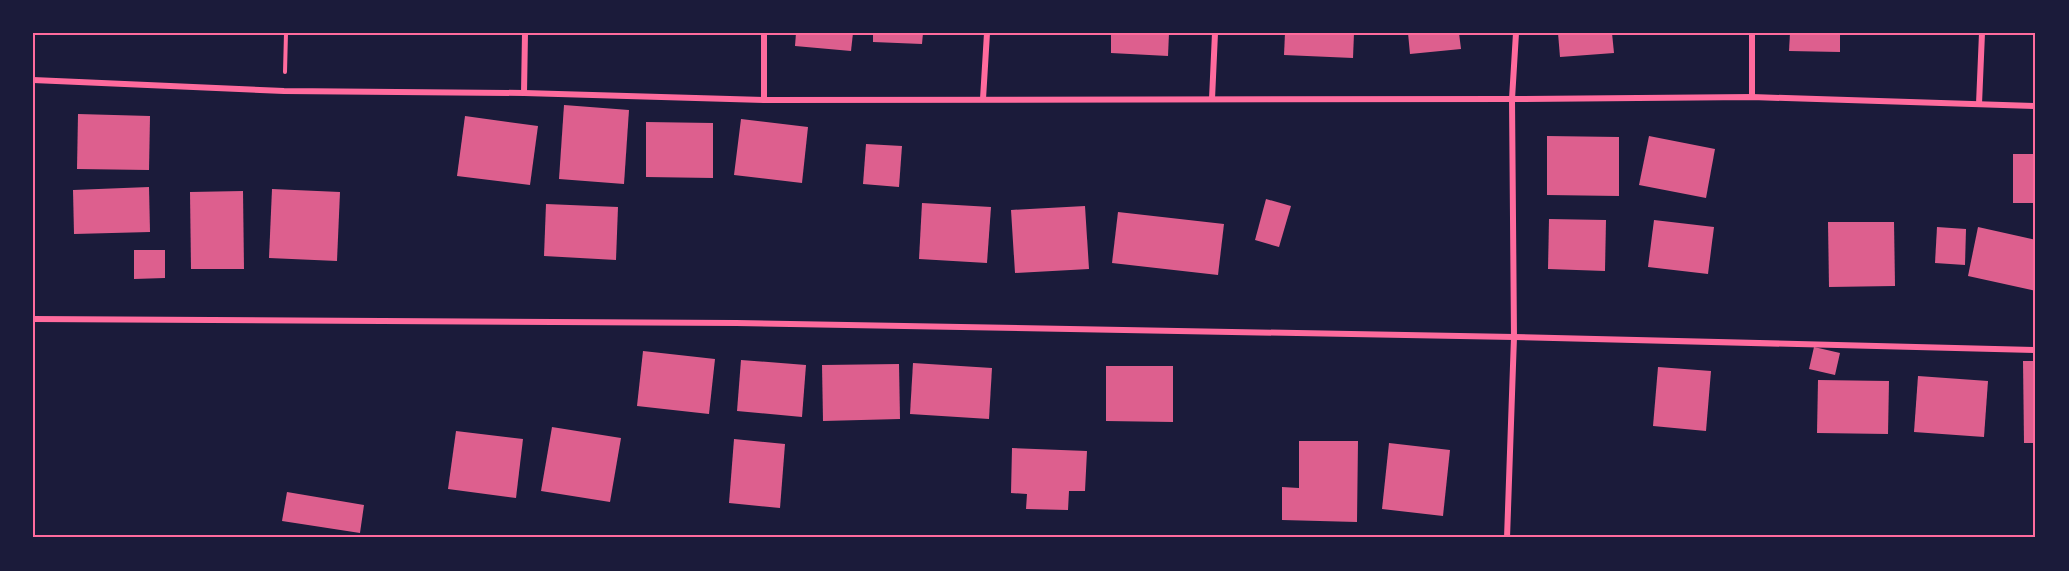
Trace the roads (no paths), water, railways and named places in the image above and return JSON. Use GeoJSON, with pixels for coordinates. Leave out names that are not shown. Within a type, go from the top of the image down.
{"type":"FeatureCollection","features":[{"type":"Feature","properties":{"kind":"street"},"geometry":{"type":"LineString","coordinates":[[524,93],[525,33]]}},
{"type":"Feature","properties":{"kind":"street"},"geometry":{"type":"LineString","coordinates":[[764,33],[764,100]]}},
{"type":"Feature","properties":{"kind":"street"},"geometry":{"type":"LineString","coordinates":[[983,99],[987,33]]}},
{"type":"Feature","properties":{"kind":"street"},"geometry":{"type":"LineString","coordinates":[[1212,99],[1215,33]]}},
{"type":"Feature","properties":{"kind":"street"},"geometry":{"type":"LineString","coordinates":[[1507,538],[1514,337],[1512,99],[1516,33]]}},
{"type":"Feature","properties":{"kind":"street"},"geometry":{"type":"LineString","coordinates":[[1752,33],[1752,97]]}},
{"type":"Feature","properties":{"kind":"street"},"geometry":{"type":"LineString","coordinates":[[1979,104],[1982,33]]}},
{"type":"Feature","properties":{"kind":"street"},"geometry":{"type":"LineString","coordinates":[[33,80],[284,91],[524,93],[764,100],[1752,97],[2036,106]]}},
{"type":"Feature","properties":{"kind":"street"},"geometry":{"type":"LineString","coordinates":[[33,319],[724,323],[1514,337],[2036,350]]}}]}
